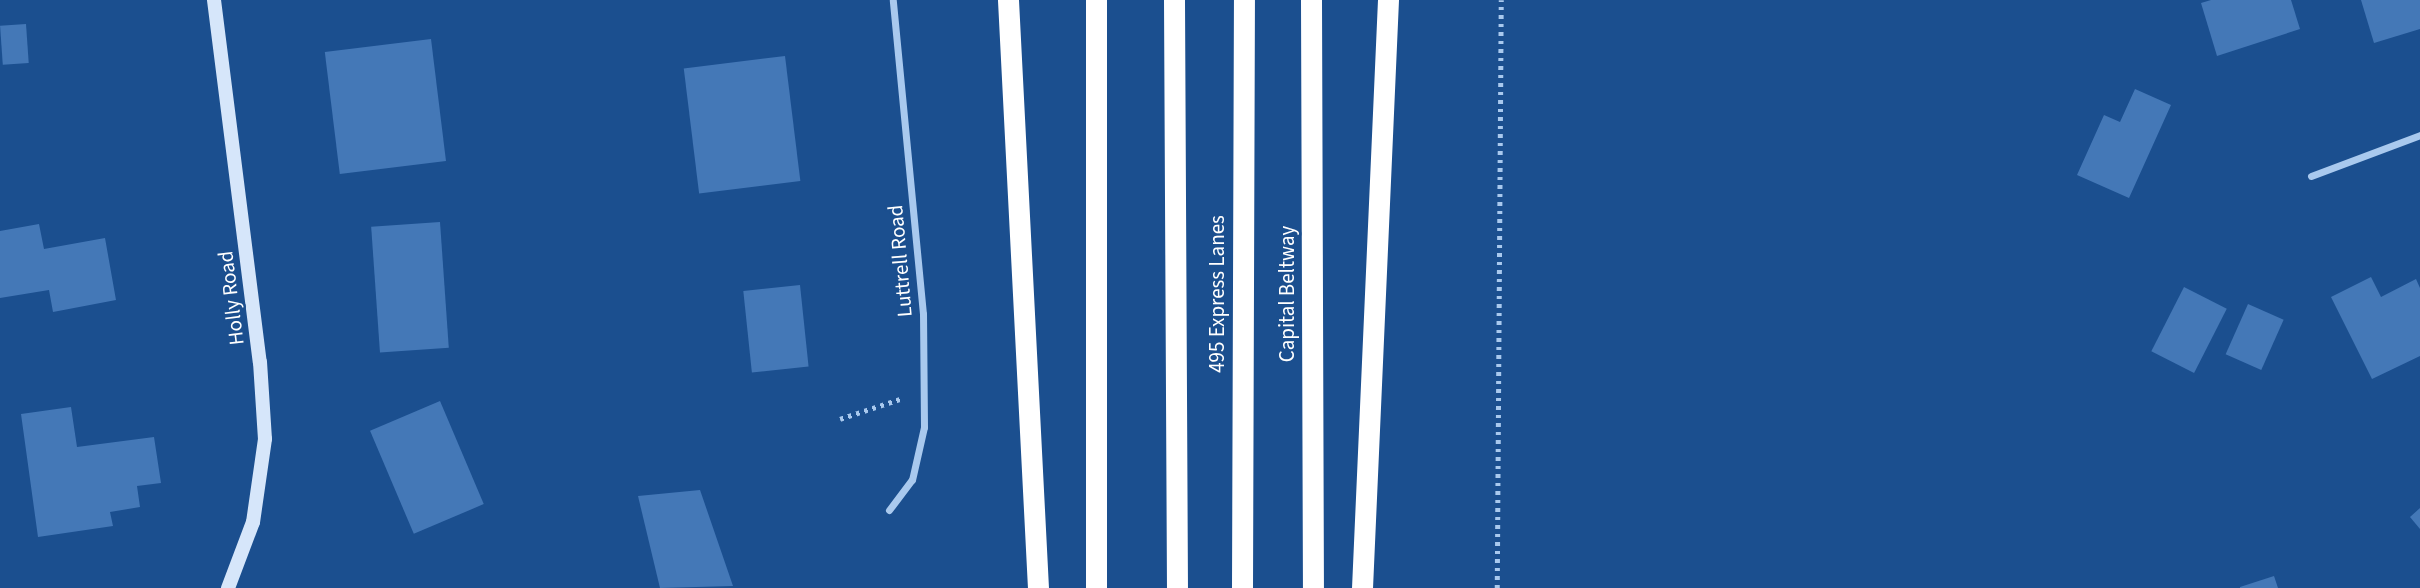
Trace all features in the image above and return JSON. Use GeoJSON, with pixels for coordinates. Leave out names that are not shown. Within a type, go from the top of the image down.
{"type":"FeatureCollection","features":[{"type":"Feature","properties":{"kind":"highway"},"geometry":{"type":"LineString","coordinates":[[1008,0],[1038,588]]}},
{"type":"Feature","properties":{"kind":"highway"},"geometry":{"type":"LineString","coordinates":[[1096,0],[1096,588]]}},
{"type":"Feature","properties":{"kind":"highway","name":"495 Express Lanes"},"geometry":{"type":"LineString","coordinates":[[1174,0],[1177,588]]}},
{"type":"Feature","properties":{"kind":"highway","name":"495 Express Lanes"},"geometry":{"type":"LineString","coordinates":[[1242,588],[1244,0]]}},
{"type":"Feature","properties":{"kind":"highway","name":"Capital Beltway"},"geometry":{"type":"LineString","coordinates":[[1311,0],[1312,588]]}},
{"type":"Feature","properties":{"kind":"highway"},"geometry":{"type":"LineString","coordinates":[[1362,588],[1388,0]]}},
{"type":"Feature","properties":{"kind":"street","name":"Holly Road"},"geometry":{"type":"LineString","coordinates":[[214,0],[260,362],[264,439],[253,522],[228,588]]}},
{"type":"Feature","properties":{"kind":"street","name":"Luttrell Road"},"geometry":{"type":"LineString","coordinates":[[888,510],[912,480],[924,427],[923,314],[893,0]]}},
{"type":"Feature","properties":{"kind":"street"},"geometry":{"type":"LineString","coordinates":[[2311,176],[2420,135]]}},
{"type":"Feature","properties":{"kind":"path"},"geometry":{"type":"LineString","coordinates":[[1497,588],[1501,0]]}},
{"type":"Feature","properties":{"kind":"path"},"geometry":{"type":"LineString","coordinates":[[840,419],[923,392]]}},
{"type":"Feature","properties":{"kind":"building"},"geometry":{"type":"Polygon","coordinates":[[[2211,0],[2291,0],[2300,29],[2217,56],[2201,3],[2211,0]]]}},
{"type":"Feature","properties":{"kind":"building"},"geometry":{"type":"Polygon","coordinates":[[[2361,0],[2420,0],[2420,29],[2374,43],[2361,0]]]}},
{"type":"Feature","properties":{"kind":"building"},"geometry":{"type":"Polygon","coordinates":[[[26,24],[29,63],[3,65],[0,26],[26,24]]]}},
{"type":"Feature","properties":{"kind":"building"},"geometry":{"type":"Polygon","coordinates":[[[431,39],[446,161],[340,174],[325,52],[431,39]]]}},
{"type":"Feature","properties":{"kind":"building"},"geometry":{"type":"Polygon","coordinates":[[[785,56],[800,181],[699,193],[684,68],[785,56]]]}},
{"type":"Feature","properties":{"kind":"building"},"geometry":{"type":"Polygon","coordinates":[[[2135,89],[2171,105],[2129,198],[2077,175],[2104,115],[2120,122],[2135,89]]]}},
{"type":"Feature","properties":{"kind":"building"},"geometry":{"type":"Polygon","coordinates":[[[440,222],[449,348],[380,353],[371,227],[440,222]]]}},
{"type":"Feature","properties":{"kind":"building"},"geometry":{"type":"Polygon","coordinates":[[[39,224],[44,249],[105,238],[116,300],[53,312],[49,290],[0,298],[0,231],[39,224]]]}},
{"type":"Feature","properties":{"kind":"building"},"geometry":{"type":"Polygon","coordinates":[[[2371,277],[2381,297],[2416,279],[2420,288],[2420,356],[2372,379],[2331,297],[2371,277]]]}},
{"type":"Feature","properties":{"kind":"building"},"geometry":{"type":"Polygon","coordinates":[[[800,285],[809,367],[752,373],[743,291],[800,285]]]}},
{"type":"Feature","properties":{"kind":"building"},"geometry":{"type":"Polygon","coordinates":[[[2184,287],[2227,309],[2194,373],[2151,351],[2184,287]]]}},
{"type":"Feature","properties":{"kind":"building"},"geometry":{"type":"Polygon","coordinates":[[[2248,304],[2284,320],[2261,370],[2226,354],[2248,304]]]}},
{"type":"Feature","properties":{"kind":"building"},"geometry":{"type":"Polygon","coordinates":[[[440,401],[484,504],[414,534],[370,431],[440,401]]]}},
{"type":"Feature","properties":{"kind":"building"},"geometry":{"type":"Polygon","coordinates":[[[71,407],[77,447],[154,437],[161,483],[137,486],[140,507],[110,512],[113,526],[38,537],[21,414],[71,407]]]}},
{"type":"Feature","properties":{"kind":"building"},"geometry":{"type":"Polygon","coordinates":[[[700,490],[733,586],[660,588],[638,496],[700,490]]]}},
{"type":"Feature","properties":{"kind":"building"},"geometry":{"type":"Polygon","coordinates":[[[2420,508],[2420,529],[2410,517],[2420,508]]]}},
{"type":"Feature","properties":{"kind":"building"},"geometry":{"type":"Polygon","coordinates":[[[2274,576],[2278,588],[2240,588],[2240,587],[2274,576]]]}}]}
